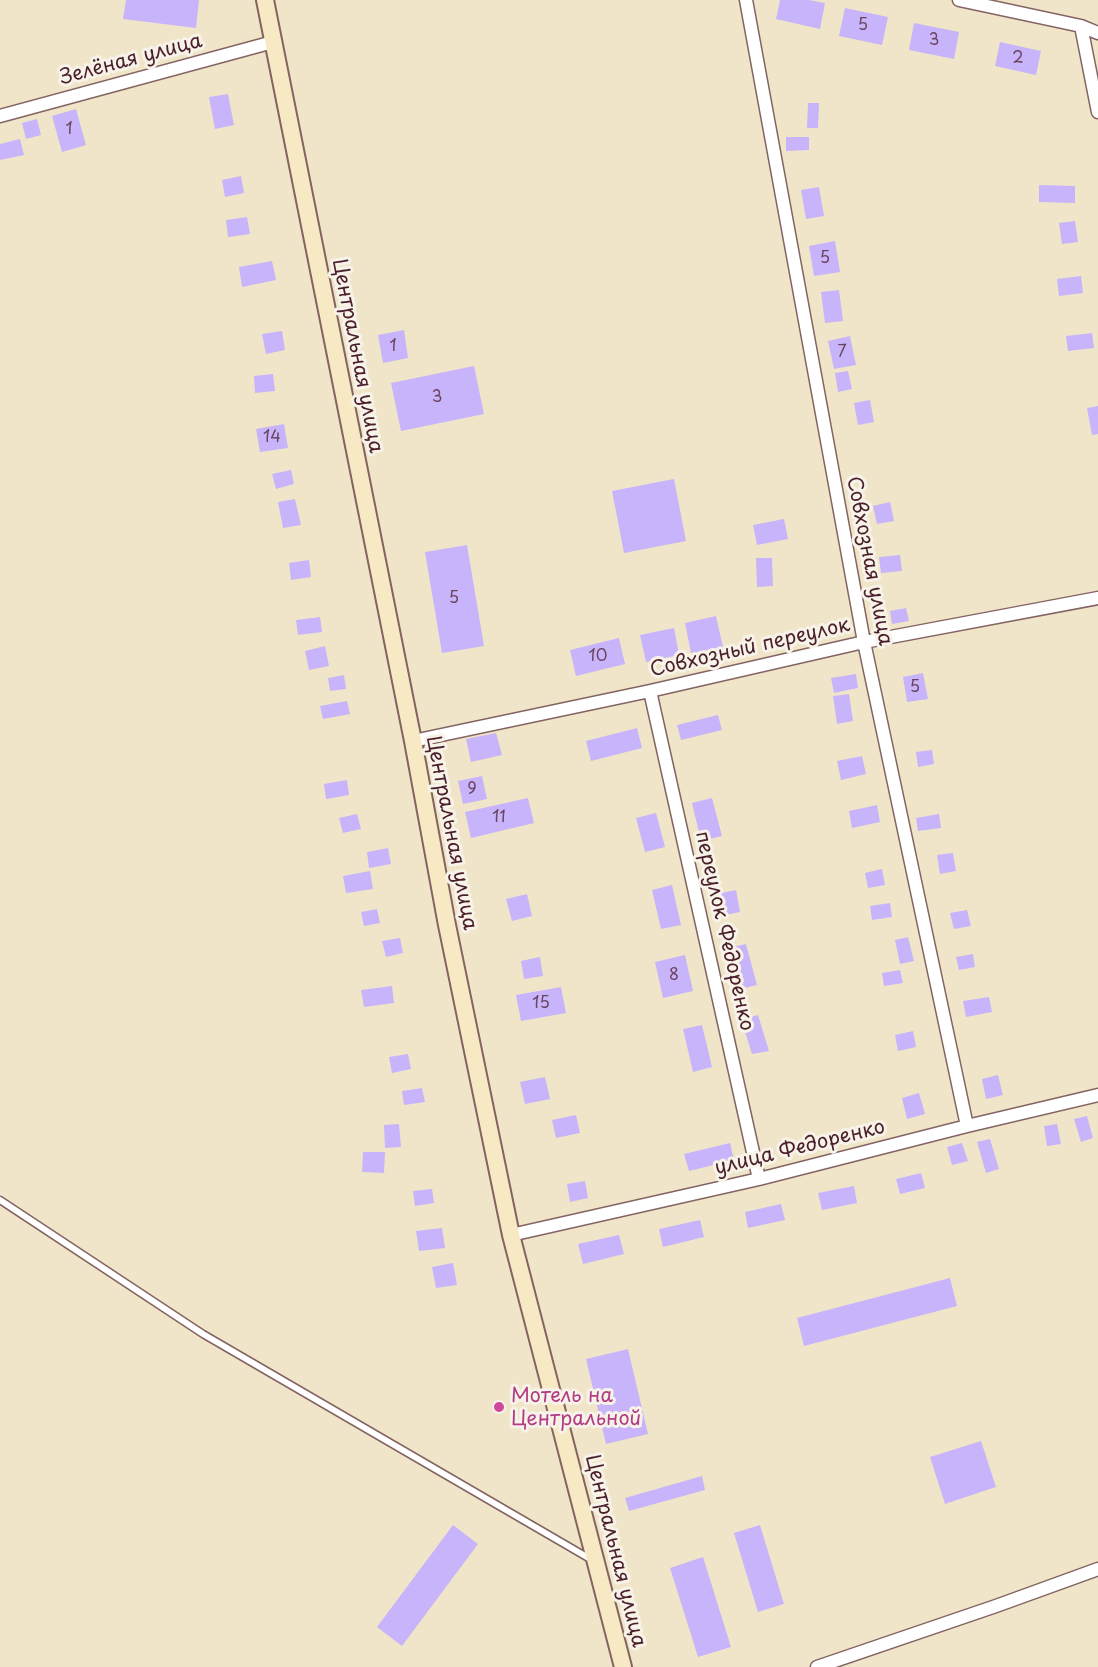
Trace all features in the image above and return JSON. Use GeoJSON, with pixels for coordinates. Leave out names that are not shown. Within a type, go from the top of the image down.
{"type":"FeatureCollection","features":[{"type":"Feature","properties":{"kind":"street","name":"Центральная улица"},"geometry":{"type":"LineString","coordinates":[[265,0],[413,741],[447,925],[511,1235],[623,1667]]}},
{"type":"Feature","properties":{"kind":"street","name":"Совхозная улица"},"geometry":{"type":"LineString","coordinates":[[746,0],[864,642],[967,1126]]}},
{"type":"Feature","properties":{"kind":"street"},"geometry":{"type":"LineString","coordinates":[[959,0],[1081,26],[1098,33]]}},
{"type":"Feature","properties":{"kind":"street"},"geometry":{"type":"LineString","coordinates":[[1081,26],[1098,112]]}},
{"type":"Feature","properties":{"kind":"street","name":"Зелёная улица"},"geometry":{"type":"LineString","coordinates":[[0,116],[273,42]]}},
{"type":"Feature","properties":{"kind":"street","name":"Совхозный переулок"},"geometry":{"type":"LineString","coordinates":[[413,741],[650,691],[864,642],[1098,598]]}},
{"type":"Feature","properties":{"kind":"street","name":"переулок Федоренко"},"geometry":{"type":"LineString","coordinates":[[650,691],[759,1179]]}},
{"type":"Feature","properties":{"kind":"street","name":"улица Федоренко"},"geometry":{"type":"LineString","coordinates":[[511,1235],[759,1179],[1098,1095]]}},
{"type":"Feature","properties":{"kind":"street"},"geometry":{"type":"LineString","coordinates":[[818,1667],[1098,1569]]}},
{"type":"Feature","properties":{"kind":"lane"},"geometry":{"type":"LineString","coordinates":[[0,1200],[203,1334],[597,1564]]}},
{"type":"Feature","properties":{"kind":"building"},"geometry":{"type":"Polygon","coordinates":[[[126,0],[199,0],[196,28],[123,19],[126,0]]]}},
{"type":"Feature","properties":{"kind":"building"},"geometry":{"type":"Polygon","coordinates":[[[780,0],[809,0],[825,3],[820,29],[776,19],[780,0]]]}},
{"type":"Feature","properties":{"kind":"building"},"geometry":{"type":"Polygon","coordinates":[[[845,8],[888,17],[882,45],[839,36],[845,8]]]}},
{"type":"Feature","properties":{"kind":"building"},"geometry":{"type":"Polygon","coordinates":[[[914,23],[959,32],[954,59],[909,50],[914,23]]]}},
{"type":"Feature","properties":{"kind":"building"},"geometry":{"type":"Polygon","coordinates":[[[1000,42],[1041,51],[1036,75],[995,66],[1000,42]]]}},
{"type":"Feature","properties":{"kind":"building"},"geometry":{"type":"Polygon","coordinates":[[[228,94],[234,125],[215,129],[209,97],[228,94]]]}},
{"type":"Feature","properties":{"kind":"building"},"geometry":{"type":"Polygon","coordinates":[[[808,103],[819,103],[818,128],[807,128],[808,103]]]}},
{"type":"Feature","properties":{"kind":"building"},"geometry":{"type":"Polygon","coordinates":[[[76,109],[86,145],[62,152],[52,116],[76,109]]]}},
{"type":"Feature","properties":{"kind":"building"},"geometry":{"type":"Polygon","coordinates":[[[37,119],[41,135],[26,139],[22,123],[37,119]]]}},
{"type":"Feature","properties":{"kind":"building"},"geometry":{"type":"Polygon","coordinates":[[[786,137],[809,137],[809,150],[786,151],[786,137]]]}},
{"type":"Feature","properties":{"kind":"building"},"geometry":{"type":"Polygon","coordinates":[[[20,139],[24,155],[0,160],[0,144],[20,139]]]}},
{"type":"Feature","properties":{"kind":"building"},"geometry":{"type":"Polygon","coordinates":[[[241,176],[244,193],[225,197],[222,180],[241,176]]]}},
{"type":"Feature","properties":{"kind":"building"},"geometry":{"type":"Polygon","coordinates":[[[1039,185],[1075,186],[1075,203],[1039,202],[1039,185]]]}},
{"type":"Feature","properties":{"kind":"building"},"geometry":{"type":"Polygon","coordinates":[[[819,187],[824,216],[806,219],[801,190],[819,187]]]}},
{"type":"Feature","properties":{"kind":"building"},"geometry":{"type":"Polygon","coordinates":[[[247,217],[250,234],[228,237],[226,220],[247,217]]]}},
{"type":"Feature","properties":{"kind":"building"},"geometry":{"type":"Polygon","coordinates":[[[1075,221],[1078,242],[1062,244],[1059,223],[1075,221]]]}},
{"type":"Feature","properties":{"kind":"building"},"geometry":{"type":"Polygon","coordinates":[[[835,241],[840,272],[814,276],[809,246],[835,241]]]}},
{"type":"Feature","properties":{"kind":"building"},"geometry":{"type":"Polygon","coordinates":[[[272,261],[276,280],[242,287],[239,267],[272,261]]]}},
{"type":"Feature","properties":{"kind":"building"},"geometry":{"type":"Polygon","coordinates":[[[1081,276],[1083,293],[1059,296],[1057,279],[1081,276]]]}},
{"type":"Feature","properties":{"kind":"building"},"geometry":{"type":"Polygon","coordinates":[[[839,290],[843,321],[825,323],[821,292],[839,290]]]}},
{"type":"Feature","properties":{"kind":"building"},"geometry":{"type":"Polygon","coordinates":[[[404,330],[408,358],[383,363],[378,335],[404,330]]]}},
{"type":"Feature","properties":{"kind":"building"},"geometry":{"type":"Polygon","coordinates":[[[282,331],[285,350],[266,354],[262,334],[282,331]]]}},
{"type":"Feature","properties":{"kind":"building"},"geometry":{"type":"Polygon","coordinates":[[[1092,333],[1094,348],[1068,351],[1066,336],[1092,333]]]}},
{"type":"Feature","properties":{"kind":"building"},"geometry":{"type":"Polygon","coordinates":[[[850,336],[856,365],[834,369],[828,341],[850,336]]]}},
{"type":"Feature","properties":{"kind":"building"},"geometry":{"type":"Polygon","coordinates":[[[474,366],[484,414],[401,431],[391,383],[474,366]]]}},
{"type":"Feature","properties":{"kind":"building"},"geometry":{"type":"Polygon","coordinates":[[[848,371],[852,389],[838,392],[835,373],[848,371]]]}},
{"type":"Feature","properties":{"kind":"building"},"geometry":{"type":"Polygon","coordinates":[[[273,374],[275,391],[255,393],[254,376],[273,374]]]}},
{"type":"Feature","properties":{"kind":"building"},"geometry":{"type":"Polygon","coordinates":[[[870,400],[874,422],[858,425],[854,403],[870,400]]]}},
{"type":"Feature","properties":{"kind":"building"},"geometry":{"type":"Polygon","coordinates":[[[1098,406],[1098,434],[1092,435],[1087,408],[1098,406]]]}},
{"type":"Feature","properties":{"kind":"building"},"geometry":{"type":"Polygon","coordinates":[[[284,424],[288,448],[260,452],[256,429],[284,424]]]}},
{"type":"Feature","properties":{"kind":"building"},"geometry":{"type":"Polygon","coordinates":[[[291,470],[294,484],[276,489],[272,474],[291,470]]]}},
{"type":"Feature","properties":{"kind":"building"},"geometry":{"type":"Polygon","coordinates":[[[674,479],[686,541],[624,553],[612,491],[674,479]]]}},
{"type":"Feature","properties":{"kind":"building"},"geometry":{"type":"Polygon","coordinates":[[[295,499],[301,525],[283,528],[278,502],[295,499]]]}},
{"type":"Feature","properties":{"kind":"building"},"geometry":{"type":"Polygon","coordinates":[[[890,502],[894,521],[877,524],[873,506],[890,502]]]}},
{"type":"Feature","properties":{"kind":"building"},"geometry":{"type":"Polygon","coordinates":[[[784,519],[788,539],[757,545],[753,525],[784,519]]]}},
{"type":"Feature","properties":{"kind":"building"},"geometry":{"type":"Polygon","coordinates":[[[467,545],[484,646],[442,653],[425,552],[467,545]]]}},
{"type":"Feature","properties":{"kind":"building"},"geometry":{"type":"Polygon","coordinates":[[[900,555],[902,571],[881,573],[879,557],[900,555]]]}},
{"type":"Feature","properties":{"kind":"building"},"geometry":{"type":"Polygon","coordinates":[[[756,558],[772,558],[773,586],[757,587],[756,558]]]}},
{"type":"Feature","properties":{"kind":"building"},"geometry":{"type":"Polygon","coordinates":[[[309,560],[311,577],[291,580],[289,563],[309,560]]]}},
{"type":"Feature","properties":{"kind":"building"},"geometry":{"type":"Polygon","coordinates":[[[906,608],[909,621],[892,624],[890,611],[906,608]]]}},
{"type":"Feature","properties":{"kind":"building"},"geometry":{"type":"Polygon","coordinates":[[[716,616],[723,647],[691,653],[685,623],[716,616]]]}},
{"type":"Feature","properties":{"kind":"building"},"geometry":{"type":"Polygon","coordinates":[[[320,617],[322,632],[298,635],[296,620],[320,617]]]}},
{"type":"Feature","properties":{"kind":"building"},"geometry":{"type":"Polygon","coordinates":[[[674,628],[679,655],[646,662],[640,635],[674,628]]]}},
{"type":"Feature","properties":{"kind":"building"},"geometry":{"type":"Polygon","coordinates":[[[619,638],[625,664],[576,676],[570,650],[619,638]]]}},
{"type":"Feature","properties":{"kind":"building"},"geometry":{"type":"Polygon","coordinates":[[[325,646],[329,666],[309,670],[305,651],[325,646]]]}},
{"type":"Feature","properties":{"kind":"building"},"geometry":{"type":"Polygon","coordinates":[[[923,673],[928,699],[907,702],[903,677],[923,673]]]}},
{"type":"Feature","properties":{"kind":"building"},"geometry":{"type":"Polygon","coordinates":[[[856,674],[858,688],[834,693],[831,678],[856,674]]]}},
{"type":"Feature","properties":{"kind":"building"},"geometry":{"type":"Polygon","coordinates":[[[344,675],[346,689],[330,691],[328,678],[344,675]]]}},
{"type":"Feature","properties":{"kind":"building"},"geometry":{"type":"Polygon","coordinates":[[[849,694],[853,721],[837,724],[833,696],[849,694]]]}},
{"type":"Feature","properties":{"kind":"building"},"geometry":{"type":"Polygon","coordinates":[[[347,701],[350,714],[323,719],[320,706],[347,701]]]}},
{"type":"Feature","properties":{"kind":"building"},"geometry":{"type":"Polygon","coordinates":[[[718,715],[722,730],[681,740],[677,725],[718,715]]]}},
{"type":"Feature","properties":{"kind":"building"},"geometry":{"type":"Polygon","coordinates":[[[637,728],[642,748],[591,761],[586,741],[637,728]]]}},
{"type":"Feature","properties":{"kind":"building"},"geometry":{"type":"Polygon","coordinates":[[[496,733],[502,755],[471,762],[466,739],[496,733]]]}},
{"type":"Feature","properties":{"kind":"building"},"geometry":{"type":"Polygon","coordinates":[[[932,750],[934,764],[918,767],[916,752],[932,750]]]}},
{"type":"Feature","properties":{"kind":"building"},"geometry":{"type":"Polygon","coordinates":[[[862,756],[866,774],[841,780],[837,761],[862,756]]]}},
{"type":"Feature","properties":{"kind":"building"},"geometry":{"type":"Polygon","coordinates":[[[482,776],[487,799],[463,804],[458,781],[482,776]]]}},
{"type":"Feature","properties":{"kind":"building"},"geometry":{"type":"Polygon","coordinates":[[[347,780],[349,795],[326,799],[324,784],[347,780]]]}},
{"type":"Feature","properties":{"kind":"building"},"geometry":{"type":"Polygon","coordinates":[[[528,798],[534,823],[471,838],[465,812],[528,798]]]}},
{"type":"Feature","properties":{"kind":"building"},"geometry":{"type":"Polygon","coordinates":[[[712,798],[722,836],[701,841],[692,803],[712,798]]]}},
{"type":"Feature","properties":{"kind":"building"},"geometry":{"type":"Polygon","coordinates":[[[877,805],[880,822],[852,828],[849,811],[877,805]]]}},
{"type":"Feature","properties":{"kind":"building"},"geometry":{"type":"Polygon","coordinates":[[[656,813],[665,847],[645,852],[636,818],[656,813]]]}},
{"type":"Feature","properties":{"kind":"building"},"geometry":{"type":"Polygon","coordinates":[[[357,814],[361,829],[343,833],[339,818],[357,814]]]}},
{"type":"Feature","properties":{"kind":"building"},"geometry":{"type":"Polygon","coordinates":[[[939,814],[941,828],[918,831],[916,818],[939,814]]]}},
{"type":"Feature","properties":{"kind":"building"},"geometry":{"type":"Polygon","coordinates":[[[388,848],[391,864],[369,868],[367,852],[388,848]]]}},
{"type":"Feature","properties":{"kind":"building"},"geometry":{"type":"Polygon","coordinates":[[[953,853],[956,871],[940,874],[937,855],[953,853]]]}},
{"type":"Feature","properties":{"kind":"building"},"geometry":{"type":"Polygon","coordinates":[[[882,869],[885,885],[868,888],[865,873],[882,869]]]}},
{"type":"Feature","properties":{"kind":"building"},"geometry":{"type":"Polygon","coordinates":[[[370,871],[373,889],[346,893],[343,876],[370,871]]]}},
{"type":"Feature","properties":{"kind":"building"},"geometry":{"type":"Polygon","coordinates":[[[672,885],[681,925],[661,929],[652,890],[672,885]]]}},
{"type":"Feature","properties":{"kind":"building"},"geometry":{"type":"Polygon","coordinates":[[[736,890],[740,912],[720,916],[716,894],[736,890]]]}},
{"type":"Feature","properties":{"kind":"building"},"geometry":{"type":"Polygon","coordinates":[[[527,894],[532,916],[512,921],[506,899],[527,894]]]}},
{"type":"Feature","properties":{"kind":"building"},"geometry":{"type":"Polygon","coordinates":[[[890,903],[892,917],[872,920],[870,906],[890,903]]]}},
{"type":"Feature","properties":{"kind":"building"},"geometry":{"type":"Polygon","coordinates":[[[377,909],[380,923],[364,926],[361,912],[377,909]]]}},
{"type":"Feature","properties":{"kind":"building"},"geometry":{"type":"Polygon","coordinates":[[[967,910],[971,926],[954,929],[950,913],[967,910]]]}},
{"type":"Feature","properties":{"kind":"building"},"geometry":{"type":"Polygon","coordinates":[[[908,937],[914,961],[900,964],[895,940],[908,937]]]}},
{"type":"Feature","properties":{"kind":"building"},"geometry":{"type":"Polygon","coordinates":[[[400,938],[403,953],[386,957],[382,941],[400,938]]]}},
{"type":"Feature","properties":{"kind":"building"},"geometry":{"type":"Polygon","coordinates":[[[746,944],[757,985],[736,990],[725,949],[746,944]]]}},
{"type":"Feature","properties":{"kind":"building"},"geometry":{"type":"Polygon","coordinates":[[[973,954],[975,967],[959,970],[956,957],[973,954]]]}},
{"type":"Feature","properties":{"kind":"building"},"geometry":{"type":"Polygon","coordinates":[[[685,955],[693,991],[663,998],[655,962],[685,955]]]}},
{"type":"Feature","properties":{"kind":"building"},"geometry":{"type":"Polygon","coordinates":[[[540,957],[543,976],[524,979],[521,961],[540,957]]]}},
{"type":"Feature","properties":{"kind":"building"},"geometry":{"type":"Polygon","coordinates":[[[900,970],[903,983],[884,986],[882,973],[900,970]]]}},
{"type":"Feature","properties":{"kind":"building"},"geometry":{"type":"Polygon","coordinates":[[[392,986],[394,1003],[364,1007],[361,990],[392,986]]]}},
{"type":"Feature","properties":{"kind":"building"},"geometry":{"type":"Polygon","coordinates":[[[561,987],[566,1013],[521,1021],[516,995],[561,987]]]}},
{"type":"Feature","properties":{"kind":"building"},"geometry":{"type":"Polygon","coordinates":[[[989,997],[992,1012],[966,1017],[963,1001],[989,997]]]}},
{"type":"Feature","properties":{"kind":"building"},"geometry":{"type":"Polygon","coordinates":[[[758,1015],[769,1051],[752,1054],[741,1019],[758,1015]]]}},
{"type":"Feature","properties":{"kind":"building"},"geometry":{"type":"Polygon","coordinates":[[[702,1025],[712,1067],[693,1072],[683,1029],[702,1025]]]}},
{"type":"Feature","properties":{"kind":"building"},"geometry":{"type":"Polygon","coordinates":[[[913,1031],[916,1047],[898,1051],[895,1035],[913,1031]]]}},
{"type":"Feature","properties":{"kind":"building"},"geometry":{"type":"Polygon","coordinates":[[[408,1054],[411,1069],[392,1073],[389,1057],[408,1054]]]}},
{"type":"Feature","properties":{"kind":"building"},"geometry":{"type":"Polygon","coordinates":[[[998,1075],[1003,1095],[986,1099],[982,1079],[998,1075]]]}},
{"type":"Feature","properties":{"kind":"building"},"geometry":{"type":"Polygon","coordinates":[[[545,1077],[550,1099],[525,1104],[520,1082],[545,1077]]]}},
{"type":"Feature","properties":{"kind":"building"},"geometry":{"type":"Polygon","coordinates":[[[422,1088],[425,1102],[404,1105],[402,1091],[422,1088]]]}},
{"type":"Feature","properties":{"kind":"building"},"geometry":{"type":"Polygon","coordinates":[[[919,1093],[925,1114],[907,1119],[902,1098],[919,1093]]]}},
{"type":"Feature","properties":{"kind":"building"},"geometry":{"type":"Polygon","coordinates":[[[576,1115],[580,1133],[556,1138],[552,1120],[576,1115]]]}},
{"type":"Feature","properties":{"kind":"building"},"geometry":{"type":"Polygon","coordinates":[[[1087,1116],[1093,1138],[1081,1142],[1074,1119],[1087,1116]]]}},
{"type":"Feature","properties":{"kind":"building"},"geometry":{"type":"Polygon","coordinates":[[[399,1124],[401,1147],[385,1148],[384,1125],[399,1124]]]}},
{"type":"Feature","properties":{"kind":"building"},"geometry":{"type":"Polygon","coordinates":[[[1057,1124],[1061,1144],[1047,1146],[1044,1126],[1057,1124]]]}},
{"type":"Feature","properties":{"kind":"building"},"geometry":{"type":"Polygon","coordinates":[[[990,1139],[999,1169],[986,1173],[977,1142],[990,1139]]]}},
{"type":"Feature","properties":{"kind":"building"},"geometry":{"type":"Polygon","coordinates":[[[730,1143],[734,1160],[689,1171],[684,1154],[730,1143]]]}},
{"type":"Feature","properties":{"kind":"building"},"geometry":{"type":"Polygon","coordinates":[[[962,1143],[968,1161],[952,1165],[947,1147],[962,1143]]]}},
{"type":"Feature","properties":{"kind":"building"},"geometry":{"type":"Polygon","coordinates":[[[363,1152],[385,1152],[384,1173],[362,1172],[363,1152]]]}},
{"type":"Feature","properties":{"kind":"building"},"geometry":{"type":"Polygon","coordinates":[[[921,1173],[925,1188],[900,1194],[896,1179],[921,1173]]]}},
{"type":"Feature","properties":{"kind":"building"},"geometry":{"type":"Polygon","coordinates":[[[585,1181],[588,1198],[570,1202],[567,1184],[585,1181]]]}},
{"type":"Feature","properties":{"kind":"building"},"geometry":{"type":"Polygon","coordinates":[[[854,1186],[857,1203],[822,1210],[818,1193],[854,1186]]]}},
{"type":"Feature","properties":{"kind":"building"},"geometry":{"type":"Polygon","coordinates":[[[432,1189],[434,1203],[415,1206],[413,1191],[432,1189]]]}},
{"type":"Feature","properties":{"kind":"building"},"geometry":{"type":"Polygon","coordinates":[[[781,1204],[785,1220],[748,1228],[745,1212],[781,1204]]]}},
{"type":"Feature","properties":{"kind":"building"},"geometry":{"type":"Polygon","coordinates":[[[700,1220],[704,1237],[663,1247],[659,1229],[700,1220]]]}},
{"type":"Feature","properties":{"kind":"building"},"geometry":{"type":"Polygon","coordinates":[[[442,1228],[445,1248],[419,1251],[416,1231],[442,1228]]]}},
{"type":"Feature","properties":{"kind":"building"},"geometry":{"type":"Polygon","coordinates":[[[619,1235],[624,1254],[583,1264],[578,1244],[619,1235]]]}},
{"type":"Feature","properties":{"kind":"building"},"geometry":{"type":"Polygon","coordinates":[[[453,1263],[457,1285],[436,1288],[432,1267],[453,1263]]]}},
{"type":"Feature","properties":{"kind":"building"},"geometry":{"type":"Polygon","coordinates":[[[950,1278],[957,1306],[804,1346],[797,1318],[950,1278]]]}},
{"type":"Feature","properties":{"kind":"building"},"geometry":{"type":"Polygon","coordinates":[[[628,1349],[648,1434],[606,1444],[586,1359],[628,1349]]]}},
{"type":"Feature","properties":{"kind":"building"},"geometry":{"type":"Polygon","coordinates":[[[981,1441],[996,1487],[945,1504],[930,1457],[981,1441]]]}},
{"type":"Feature","properties":{"kind":"building"},"geometry":{"type":"Polygon","coordinates":[[[702,1476],[705,1490],[629,1511],[625,1498],[702,1476]]]}},
{"type":"Feature","properties":{"kind":"building"},"geometry":{"type":"Polygon","coordinates":[[[453,1525],[478,1544],[402,1646],[377,1627],[453,1525]]]}},
{"type":"Feature","properties":{"kind":"building"},"geometry":{"type":"Polygon","coordinates":[[[760,1525],[784,1604],[758,1612],[734,1533],[760,1525]]]}},
{"type":"Feature","properties":{"kind":"building"},"geometry":{"type":"Polygon","coordinates":[[[703,1557],[731,1647],[698,1657],[670,1568],[703,1557]]]}},
{"type":"Feature","properties":{"kind":"place","name":"Мотель на Центральной"},"geometry":{"type":"Point","coordinates":[499,1407]}}]}
